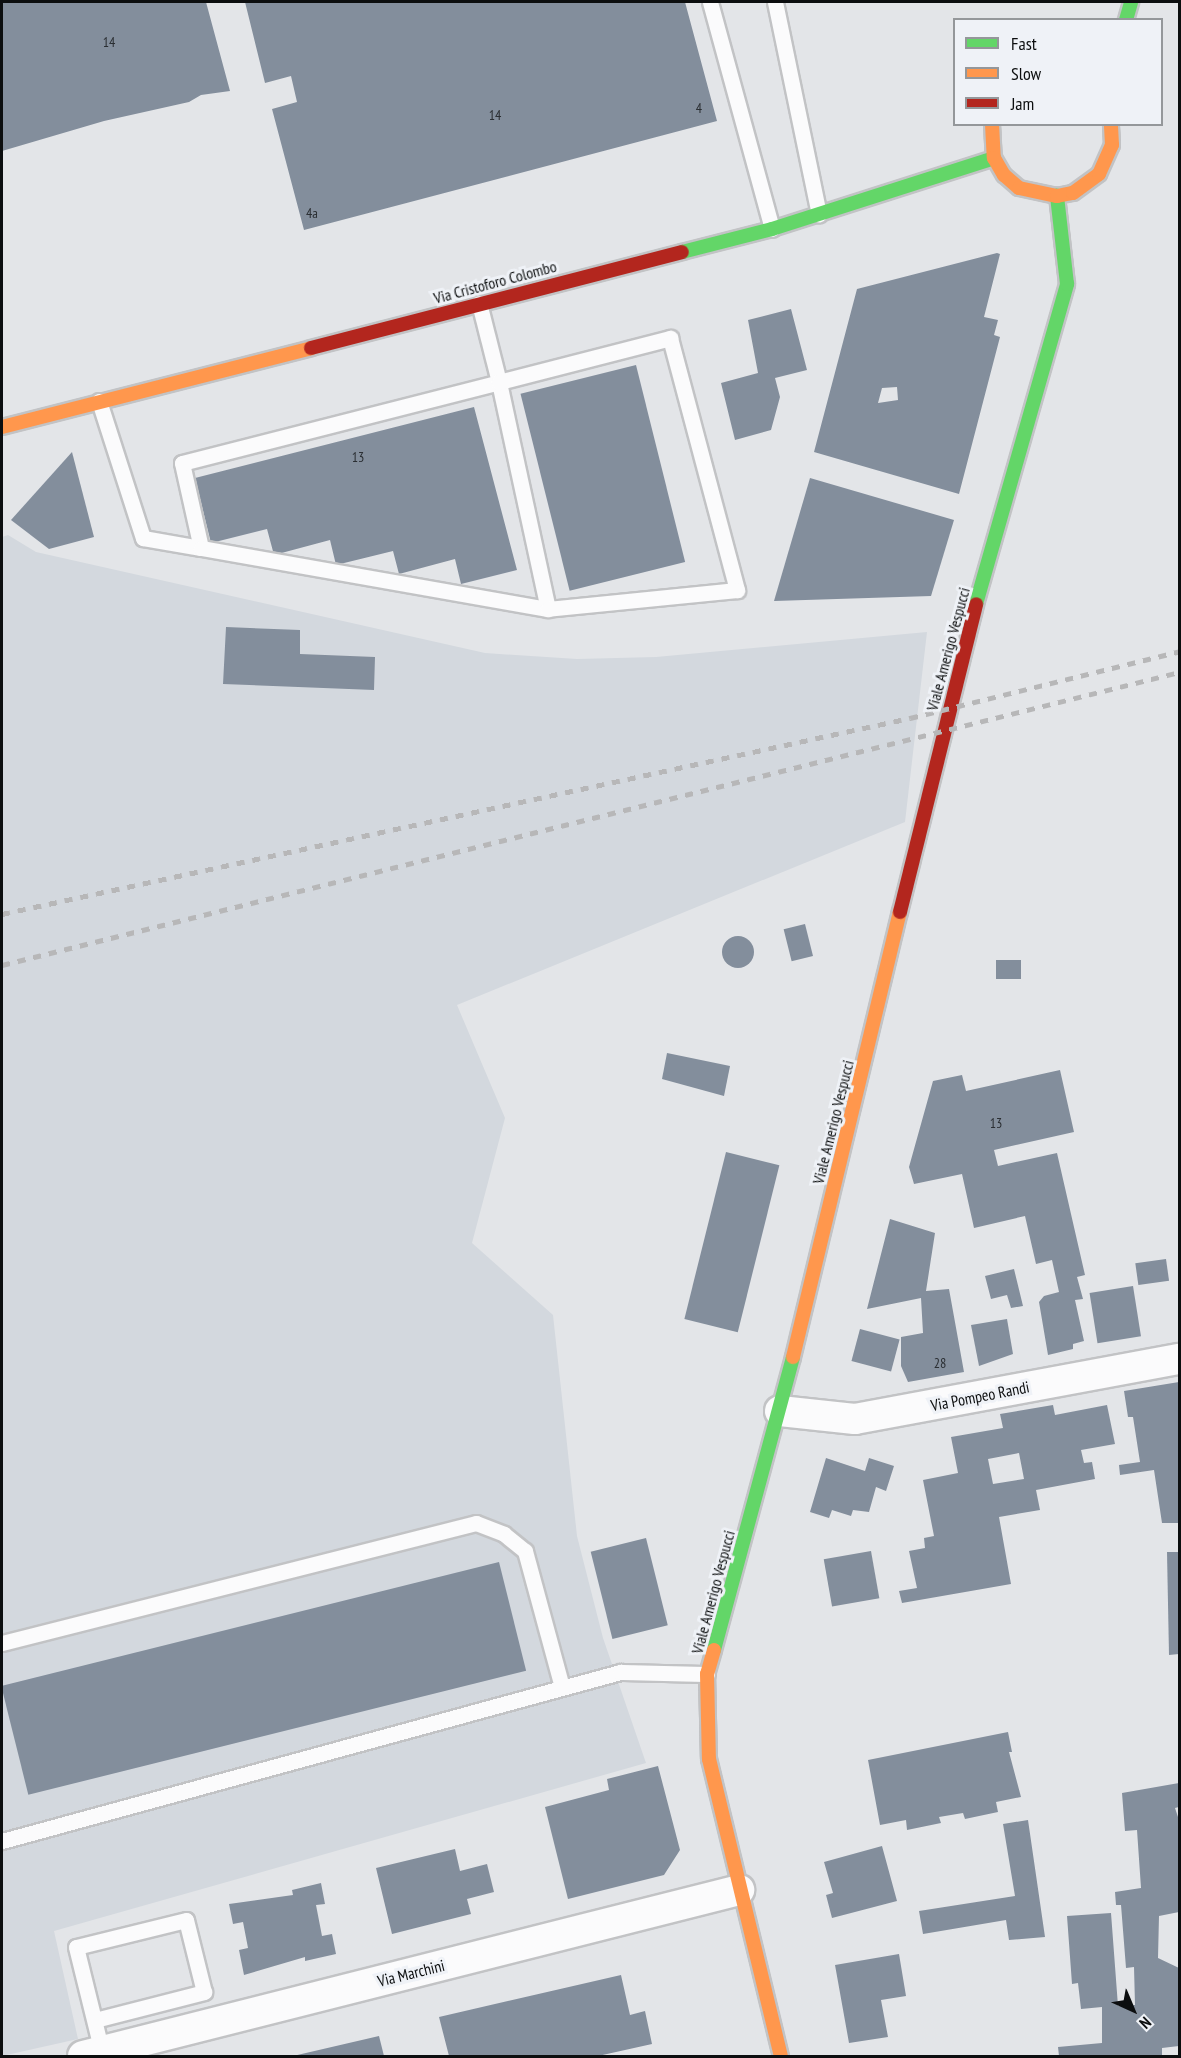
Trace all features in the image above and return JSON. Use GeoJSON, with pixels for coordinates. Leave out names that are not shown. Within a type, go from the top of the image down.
{"type":"FeatureCollection","features":[{"type":"Feature","properties":{"kind":"main road"},"geometry":{"type":"LineString","coordinates":[[1127,18],[1131,2]]}},
{"type":"Feature","properties":{"kind":"main road"},"geometry":{"type":"LineString","coordinates":[[992,126],[994,158],[1004,176],[1019,188],[1057,196],[1073,193],[1099,174],[1112,145],[1111,126]]}},
{"type":"Feature","properties":{"kind":"main road","name":"Via Cristoforo Colombo"},"geometry":{"type":"LineString","coordinates":[[2,427],[772,229],[994,158]]}},
{"type":"Feature","properties":{"kind":"main road","name":"Viale Amerigo Vespucci"},"geometry":{"type":"LineString","coordinates":[[781,2056],[709,1759],[707,1674],[780,1411],[926,799],[1067,284],[1057,196]]}},
{"type":"Feature","properties":{"kind":"street","name":"Via Pompeo Randi"},"geometry":{"type":"LineString","coordinates":[[780,1411],[855,1419],[1179,1359]]}},
{"type":"Feature","properties":{"kind":"street","name":"Via Marchini"},"geometry":{"type":"LineString","coordinates":[[93,2054],[739,1890]]}},
{"type":"Feature","properties":{"kind":"lane"},"geometry":{"type":"LineString","coordinates":[[710,2],[772,229]]}},
{"type":"Feature","properties":{"kind":"lane"},"geometry":{"type":"LineString","coordinates":[[775,2],[819,215]]}},
{"type":"Feature","properties":{"kind":"lane"},"geometry":{"type":"LineString","coordinates":[[479,303],[499,382],[548,609]]}},
{"type":"Feature","properties":{"kind":"lane"},"geometry":{"type":"LineString","coordinates":[[99,401],[143,538],[548,609],[737,590],[670,338],[182,463],[201,548]]}},
{"type":"Feature","properties":{"kind":"lane"},"geometry":{"type":"LineString","coordinates":[[2,1643],[476,1523],[504,1534],[525,1551],[562,1687]]}},
{"type":"Feature","properties":{"kind":"lane"},"geometry":{"type":"LineString","coordinates":[[2,1841],[620,1672],[707,1674]]}},
{"type":"Feature","properties":{"kind":"lane"},"geometry":{"type":"LineString","coordinates":[[93,2054],[95,2020],[76,1947],[186,1920],[204,1992],[95,2020]]}},
{"type":"Feature","properties":{"kind":"shaded area"},"geometry":{"type":"Polygon","coordinates":[[[8,535],[36,552],[485,653],[577,659],[656,657],[927,632],[905,822],[457,1005],[505,1118],[472,1243],[553,1315],[577,1536],[603,1638],[646,1763],[54,1931],[78,2039],[2,2056],[2,537],[8,535]]]}},
{"type":"Feature","properties":{"kind":"building"},"geometry":{"type":"Polygon","coordinates":[[[2,2],[206,2],[230,91],[201,95],[189,102],[104,121],[2,151],[2,2]]]}},
{"type":"Feature","properties":{"kind":"building"},"geometry":{"type":"Polygon","coordinates":[[[245,2],[685,2],[717,121],[304,230],[272,109],[297,102],[291,76],[265,83],[245,2]]]}},
{"type":"Feature","properties":{"kind":"building"},"geometry":{"type":"Polygon","coordinates":[[[1000,254],[984,317],[998,320],[994,335],[1000,337],[959,494],[814,452],[857,289],[1000,254]],[[897,387],[882,388],[878,403],[898,400],[897,387]]]}},
{"type":"Feature","properties":{"kind":"building"},"geometry":{"type":"Polygon","coordinates":[[[791,309],[807,370],[775,378],[780,397],[771,430],[735,440],[721,383],[758,373],[748,320],[791,309]]]}},
{"type":"Feature","properties":{"kind":"building"},"geometry":{"type":"Polygon","coordinates":[[[636,365],[685,562],[570,591],[521,394],[636,365]]]}},
{"type":"Feature","properties":{"kind":"building"},"geometry":{"type":"Polygon","coordinates":[[[474,407],[517,570],[461,584],[455,559],[399,574],[393,551],[336,565],[330,540],[274,555],[267,529],[211,543],[195,478],[474,407]]]}},
{"type":"Feature","properties":{"kind":"building"},"geometry":{"type":"Polygon","coordinates":[[[72,452],[94,537],[49,549],[11,520],[72,452]]]}},
{"type":"Feature","properties":{"kind":"building"},"geometry":{"type":"Polygon","coordinates":[[[810,478],[954,520],[931,596],[774,601],[810,478]]]}},
{"type":"Feature","properties":{"kind":"building"},"geometry":{"type":"Polygon","coordinates":[[[226,627],[300,630],[300,654],[375,657],[374,690],[223,684],[226,627]]]}},
{"type":"Feature","properties":{"kind":"building"},"geometry":{"type":"Polygon","coordinates":[[[805,924],[813,956],[792,961],[784,929],[805,924]]]}},
{"type":"Feature","properties":{"kind":"building"},"geometry":{"type":"Polygon","coordinates":[[[738,936],[750,940],[754,952],[750,964],[738,968],[726,964],[722,952],[726,940],[738,936]]]}},
{"type":"Feature","properties":{"kind":"building"},"geometry":{"type":"Polygon","coordinates":[[[996,960],[1021,960],[1021,979],[996,979],[996,960]]]}},
{"type":"Feature","properties":{"kind":"building"},"geometry":{"type":"Polygon","coordinates":[[[667,1053],[730,1066],[724,1096],[662,1079],[667,1053]]]}},
{"type":"Feature","properties":{"kind":"building"},"geometry":{"type":"Polygon","coordinates":[[[1060,1070],[1074,1132],[994,1150],[998,1166],[1057,1153],[1085,1275],[1077,1277],[1083,1299],[1075,1300],[1084,1341],[1073,1344],[1073,1349],[1048,1355],[1039,1302],[1044,1296],[1059,1292],[1052,1260],[1036,1264],[1025,1216],[974,1228],[962,1174],[914,1184],[909,1167],[933,1081],[962,1075],[966,1091],[1060,1070]]]}},
{"type":"Feature","properties":{"kind":"building"},"geometry":{"type":"Polygon","coordinates":[[[726,1152],[779,1165],[738,1332],[684,1319],[726,1152]]]}},
{"type":"Feature","properties":{"kind":"building"},"geometry":{"type":"Polygon","coordinates":[[[890,1219],[935,1233],[926,1291],[949,1289],[964,1372],[908,1382],[901,1366],[901,1337],[923,1333],[921,1298],[867,1309],[890,1219]]]}},
{"type":"Feature","properties":{"kind":"building"},"geometry":{"type":"Polygon","coordinates":[[[1166,1259],[1169,1281],[1138,1285],[1135,1263],[1166,1259]]]}},
{"type":"Feature","properties":{"kind":"building"},"geometry":{"type":"Polygon","coordinates":[[[1014,1269],[1023,1306],[1011,1308],[1007,1295],[991,1299],[985,1276],[1014,1269]]]}},
{"type":"Feature","properties":{"kind":"building"},"geometry":{"type":"Polygon","coordinates":[[[1133,1286],[1141,1336],[1098,1343],[1090,1293],[1133,1286]]]}},
{"type":"Feature","properties":{"kind":"building"},"geometry":{"type":"Polygon","coordinates":[[[1007,1319],[1013,1354],[979,1366],[971,1325],[1007,1319]]]}},
{"type":"Feature","properties":{"kind":"building"},"geometry":{"type":"Polygon","coordinates":[[[860,1329],[900,1340],[891,1371],[851,1361],[860,1329]]]}},
{"type":"Feature","properties":{"kind":"building"},"geometry":{"type":"Polygon","coordinates":[[[1179,1382],[1179,1523],[1162,1523],[1154,1470],[1120,1475],[1119,1465],[1140,1462],[1133,1417],[1128,1417],[1124,1391],[1179,1382]]]}},
{"type":"Feature","properties":{"kind":"building"},"geometry":{"type":"Polygon","coordinates":[[[1053,1405],[1055,1415],[1107,1405],[1115,1444],[1081,1450],[1084,1463],[1092,1462],[1095,1479],[1036,1490],[1040,1510],[999,1517],[1011,1584],[902,1603],[899,1591],[917,1588],[909,1551],[925,1548],[924,1538],[934,1536],[923,1480],[958,1473],[951,1437],[1003,1428],[1000,1414],[1053,1405]],[[1019,1453],[988,1459],[993,1484],[1024,1479],[1019,1453]]]}},
{"type":"Feature","properties":{"kind":"building"},"geometry":{"type":"Polygon","coordinates":[[[826,1458],[865,1471],[869,1458],[894,1466],[886,1491],[876,1487],[869,1512],[853,1510],[851,1516],[832,1510],[829,1518],[810,1512],[826,1458]]]}},
{"type":"Feature","properties":{"kind":"building"},"geometry":{"type":"Polygon","coordinates":[[[646,1538],[668,1625],[612,1639],[591,1552],[646,1538]]]}},
{"type":"Feature","properties":{"kind":"building"},"geometry":{"type":"Polygon","coordinates":[[[871,1551],[879,1598],[832,1607],[824,1559],[871,1551]]]}},
{"type":"Feature","properties":{"kind":"building"},"geometry":{"type":"Polygon","coordinates":[[[1167,1552],[1179,1552],[1179,1654],[1169,1655],[1167,1552]]]}},
{"type":"Feature","properties":{"kind":"building"},"geometry":{"type":"Polygon","coordinates":[[[499,1562],[526,1671],[28,1795],[2,1686],[499,1562]]]}},
{"type":"Feature","properties":{"kind":"building"},"geometry":{"type":"Polygon","coordinates":[[[1008,1732],[1012,1752],[1009,1752],[1021,1797],[996,1802],[998,1812],[965,1819],[963,1813],[939,1817],[941,1823],[907,1830],[906,1820],[880,1825],[868,1760],[1008,1732]]]}},
{"type":"Feature","properties":{"kind":"building"},"geometry":{"type":"Polygon","coordinates":[[[658,1766],[680,1850],[664,1875],[568,1899],[545,1807],[609,1790],[607,1779],[658,1766]]]}},
{"type":"Feature","properties":{"kind":"building"},"geometry":{"type":"Polygon","coordinates":[[[1179,1783],[1179,1807],[1175,1808],[1179,1820],[1179,1912],[1159,1916],[1158,1958],[1179,1968],[1179,2046],[1162,2048],[1162,2056],[1059,2056],[1058,2047],[1102,2043],[1102,2007],[1081,2009],[1078,1983],[1072,1984],[1067,1916],[1111,1913],[1118,2006],[1135,2005],[1134,1967],[1126,1968],[1121,1905],[1116,1905],[1115,1892],[1141,1888],[1137,1830],[1125,1831],[1122,1793],[1179,1783]]]}},
{"type":"Feature","properties":{"kind":"building"},"geometry":{"type":"Polygon","coordinates":[[[1028,1820],[1045,1937],[1009,1940],[1006,1920],[923,1934],[919,1911],[1015,1896],[1003,1824],[1028,1820]]]}},
{"type":"Feature","properties":{"kind":"building"},"geometry":{"type":"Polygon","coordinates":[[[882,1846],[897,1901],[832,1918],[826,1895],[833,1893],[824,1862],[882,1846]]]}},
{"type":"Feature","properties":{"kind":"building"},"geometry":{"type":"Polygon","coordinates":[[[455,1849],[460,1871],[487,1864],[494,1892],[467,1899],[471,1914],[392,1934],[376,1868],[455,1849]]]}},
{"type":"Feature","properties":{"kind":"building"},"geometry":{"type":"Polygon","coordinates":[[[321,1883],[325,1904],[316,1905],[322,1936],[332,1934],[336,1954],[305,1961],[305,1957],[244,1975],[239,1950],[248,1948],[243,1922],[233,1924],[229,1904],[293,1895],[292,1890],[321,1883]]]}},
{"type":"Feature","properties":{"kind":"building"},"geometry":{"type":"Polygon","coordinates":[[[899,1954],[906,1996],[881,2000],[888,2037],[849,2043],[835,1965],[899,1954]]]}},
{"type":"Feature","properties":{"kind":"building"},"geometry":{"type":"Polygon","coordinates":[[[621,1975],[630,2015],[645,2011],[652,2044],[598,2056],[449,2056],[439,2017],[621,1975]]]}},
{"type":"Feature","properties":{"kind":"building"},"geometry":{"type":"Polygon","coordinates":[[[379,2036],[384,2056],[293,2056],[379,2036]]]}},
{"type":"Feature","properties":{"kind":"railway"},"geometry":{"type":"LineString","coordinates":[[2,914],[910,718],[1180,651]]}},
{"type":"Feature","properties":{"kind":"railway"},"geometry":{"type":"LineString","coordinates":[[2,965],[1180,672]]}},
{"type":"Feature","properties":{"kind":"traffic: fast"},"geometry":{"type":"LineString","coordinates":[[1127,18],[1131,2]]}},
{"type":"Feature","properties":{"kind":"traffic: fast"},"geometry":{"type":"LineString","coordinates":[[682,252],[772,229],[994,158]]}},
{"type":"Feature","properties":{"kind":"traffic: fast"},"geometry":{"type":"LineString","coordinates":[[976,604],[1067,284],[1057,196]]}},
{"type":"Feature","properties":{"kind":"traffic: fast"},"geometry":{"type":"LineString","coordinates":[[714,1650],[793,1357]]}},
{"type":"Feature","properties":{"kind":"traffic: slow"},"geometry":{"type":"LineString","coordinates":[[992,126],[994,158],[1004,175],[1019,188],[1057,196],[1073,193],[1099,174],[1112,145],[1111,126]]}},
{"type":"Feature","properties":{"kind":"traffic: slow"},"geometry":{"type":"LineString","coordinates":[[2,427],[311,348]]}},
{"type":"Feature","properties":{"kind":"traffic: slow"},"geometry":{"type":"LineString","coordinates":[[793,1357],[900,912]]}},
{"type":"Feature","properties":{"kind":"traffic: slow"},"geometry":{"type":"LineString","coordinates":[[714,1650],[707,1674],[709,1759],[781,2056]]}},
{"type":"Feature","properties":{"kind":"traffic: jam"},"geometry":{"type":"LineString","coordinates":[[311,348],[682,252]]}},
{"type":"Feature","properties":{"kind":"traffic: jam"},"geometry":{"type":"LineString","coordinates":[[900,912],[976,604]]}}]}
